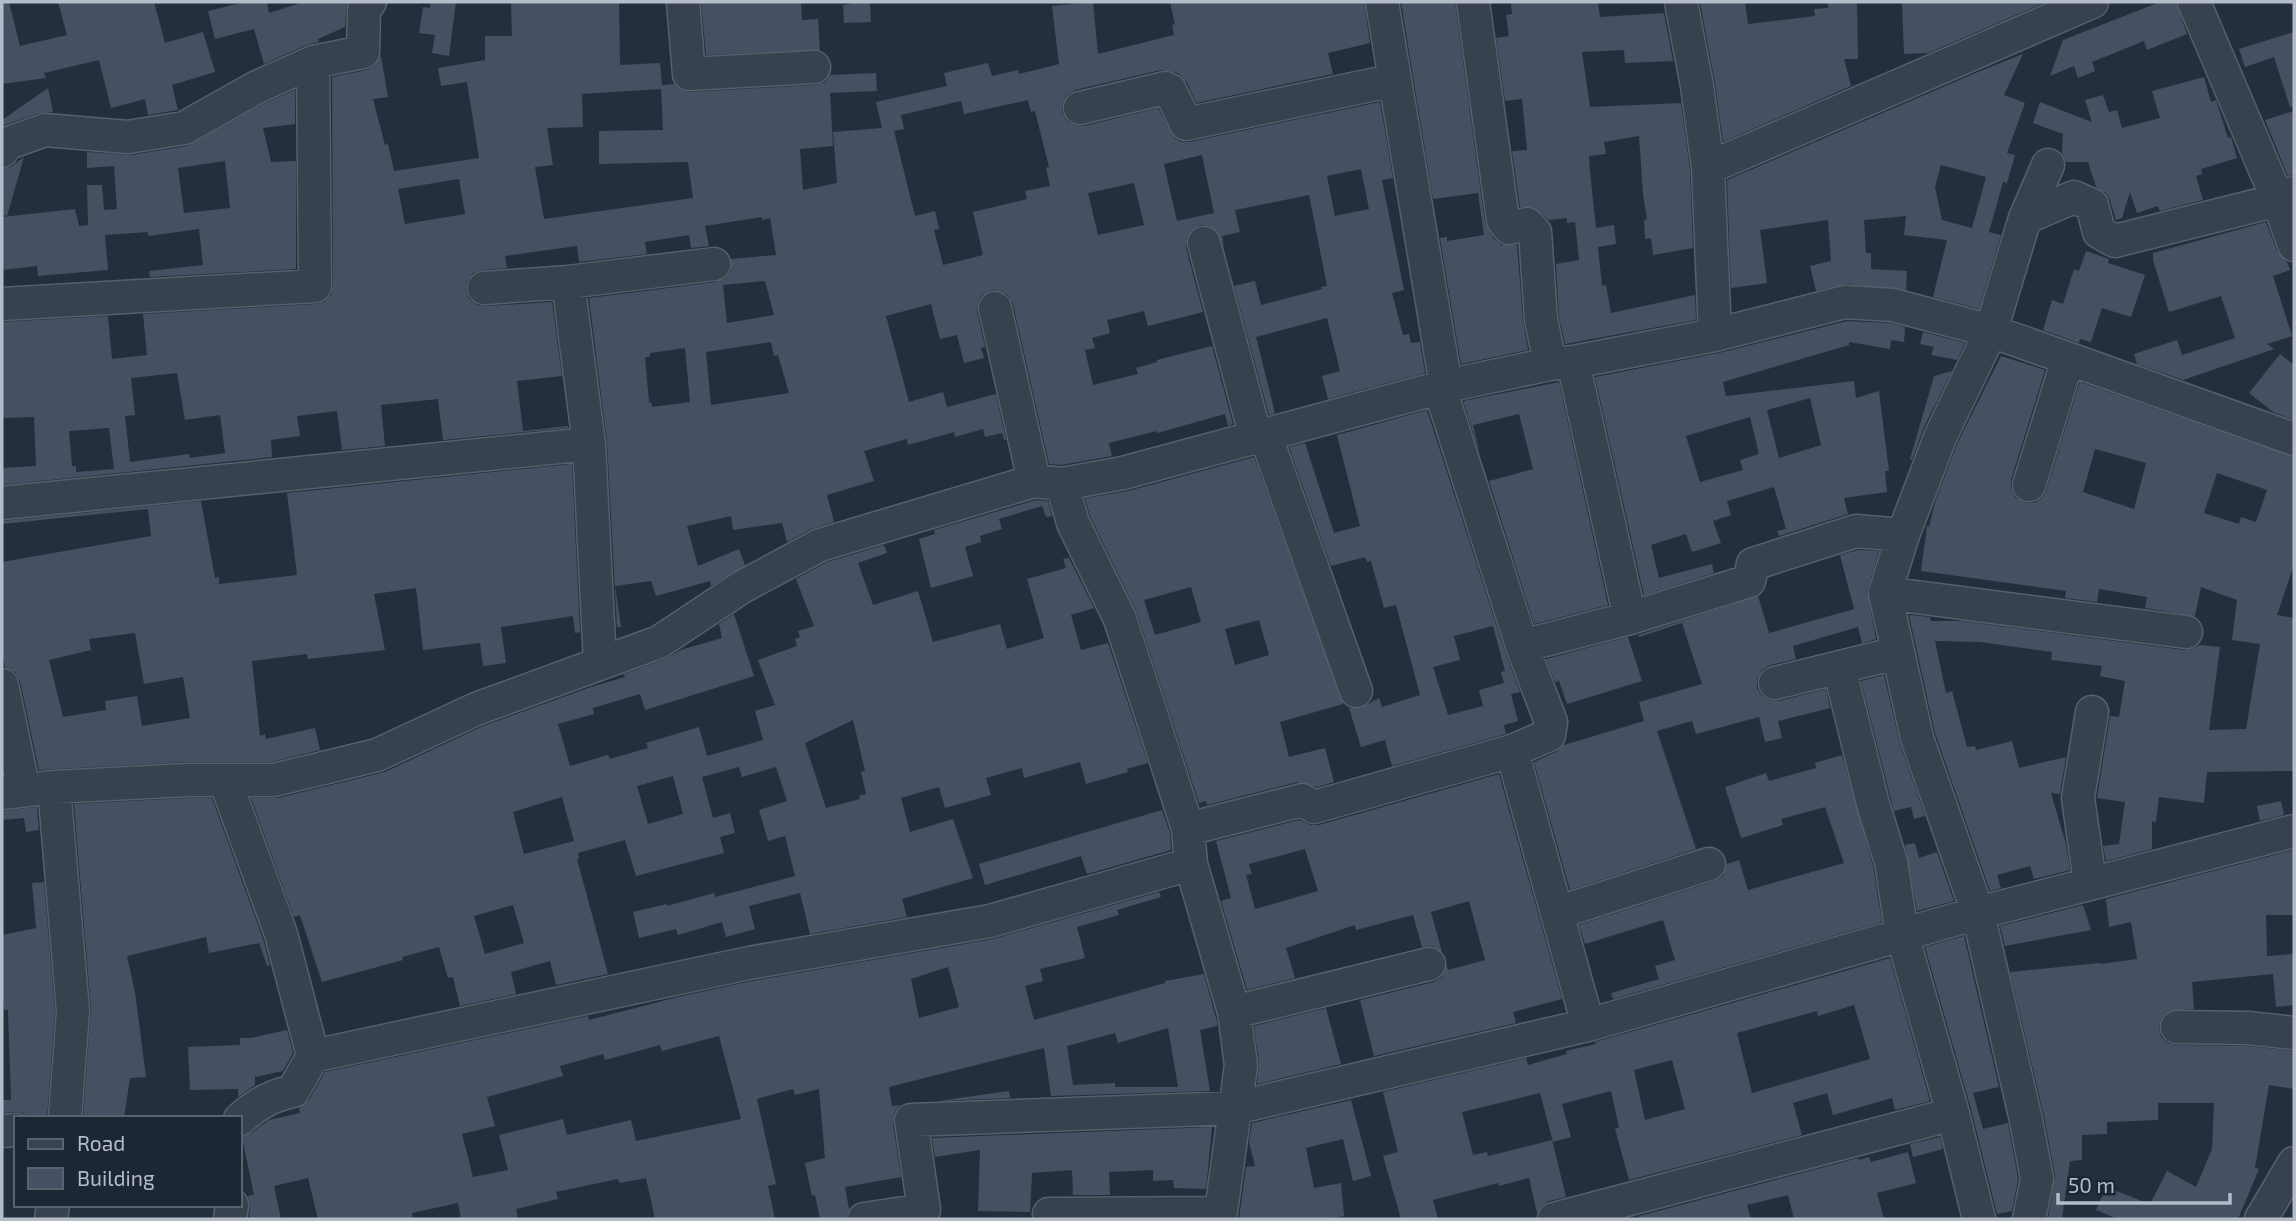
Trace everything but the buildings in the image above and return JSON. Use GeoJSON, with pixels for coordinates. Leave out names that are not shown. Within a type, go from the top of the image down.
{"type":"FeatureCollection","features":[{"type":"Feature","properties":{"kind":"street"},"geometry":{"type":"LineString","coordinates":[[2,151],[6,144],[45,130],[128,137],[184,128],[257,87],[313,62],[363,52],[364,10],[370,2]]}},
{"type":"Feature","properties":{"kind":"street"},"geometry":{"type":"LineString","coordinates":[[683,2],[689,74],[814,67]]}},
{"type":"Feature","properties":{"kind":"street"},"geometry":{"type":"LineString","coordinates":[[1188,829],[1302,800],[1314,807],[1512,751],[1549,735],[1551,722],[1522,646],[1442,395],[1446,386],[1382,2]]}},
{"type":"Feature","properties":{"kind":"street"},"geometry":{"type":"LineString","coordinates":[[1473,2],[1503,220],[1509,228],[1527,224],[1535,232],[1541,318],[1562,363],[1630,618]]}},
{"type":"Feature","properties":{"kind":"street"},"geometry":{"type":"LineString","coordinates":[[1681,2],[1697,86],[1708,168],[1715,335]]}},
{"type":"Feature","properties":{"kind":"street"},"geometry":{"type":"LineString","coordinates":[[1708,168],[2092,2]]}},
{"type":"Feature","properties":{"kind":"street"},"geometry":{"type":"LineString","coordinates":[[2194,2],[2286,196],[2294,245]]}},
{"type":"Feature","properties":{"kind":"street"},"geometry":{"type":"LineString","coordinates":[[2,304],[315,286],[313,62]]}},
{"type":"Feature","properties":{"kind":"street"},"geometry":{"type":"LineString","coordinates":[[1080,108],[1166,88],[1170,90],[1186,124],[1395,79]]}},
{"type":"Feature","properties":{"kind":"street"},"geometry":{"type":"LineString","coordinates":[[2029,1219],[2037,1179],[2026,1120],[1978,913],[1917,738],[1885,593],[1903,535],[1941,435],[1991,331],[2025,218],[2049,165]]}},
{"type":"Feature","properties":{"kind":"street"},"geometry":{"type":"LineString","coordinates":[[2025,218],[2074,197],[2092,205],[2099,232],[2115,241],[2286,196]]}},
{"type":"Feature","properties":{"kind":"street"},"geometry":{"type":"LineString","coordinates":[[1204,243],[1260,436],[1356,691]]}},
{"type":"Feature","properties":{"kind":"street"},"geometry":{"type":"LineString","coordinates":[[484,288],[568,282],[714,264]]}},
{"type":"Feature","properties":{"kind":"street"},"geometry":{"type":"LineString","coordinates":[[568,282],[589,444],[600,663]]}},
{"type":"Feature","properties":{"kind":"street"},"geometry":{"type":"LineString","coordinates":[[26,790],[274,780],[377,755],[476,709],[659,642],[741,587],[820,545],[1048,482],[1123,473],[1446,386],[1715,335],[1844,302],[1893,305],[1991,331],[2294,439]]}},
{"type":"Feature","properties":{"kind":"street"},"geometry":{"type":"LineString","coordinates":[[995,308],[1048,482],[1073,523],[1120,619],[1188,829],[1191,864],[1234,1012],[1241,1065],[1220,1216],[1049,1214]]}},
{"type":"Feature","properties":{"kind":"street"},"geometry":{"type":"LineString","coordinates":[[2029,485],[2068,359]]}},
{"type":"Feature","properties":{"kind":"street"},"geometry":{"type":"LineString","coordinates":[[2,503],[589,444]]}},
{"type":"Feature","properties":{"kind":"street"},"geometry":{"type":"LineString","coordinates":[[1522,646],[1630,618],[1749,581],[1753,564],[1856,531],[1903,535]]}},
{"type":"Feature","properties":{"kind":"street"},"geometry":{"type":"LineString","coordinates":[[1885,593],[2186,632]]}},
{"type":"Feature","properties":{"kind":"street"},"geometry":{"type":"LineString","coordinates":[[1775,683],[1897,653]]}},
{"type":"Feature","properties":{"kind":"street"},"geometry":{"type":"LineString","coordinates":[[1839,667],[1873,804],[1891,862],[1902,934],[1953,1114],[1979,1219]]}},
{"type":"Feature","properties":{"kind":"street"},"geometry":{"type":"LineString","coordinates":[[2,685],[73,1012],[65,1116]]}},
{"type":"Feature","properties":{"kind":"street"},"geometry":{"type":"LineString","coordinates":[[2091,883],[2078,798],[2092,712]]}},
{"type":"Feature","properties":{"kind":"street"},"geometry":{"type":"LineString","coordinates":[[1512,751],[1588,1025]]}},
{"type":"Feature","properties":{"kind":"street"},"geometry":{"type":"LineString","coordinates":[[225,780],[281,934],[313,1056],[293,1091],[257,1104],[242,1117]]}},
{"type":"Feature","properties":{"kind":"street"},"geometry":{"type":"LineString","coordinates":[[864,1219],[923,1210],[911,1120],[1235,1108],[1588,1025],[1978,913],[2294,831]]}},
{"type":"Feature","properties":{"kind":"street"},"geometry":{"type":"LineString","coordinates":[[313,1056],[749,963],[990,921],[1191,864]]}},
{"type":"Feature","properties":{"kind":"street"},"geometry":{"type":"LineString","coordinates":[[1557,913],[1709,864]]}},
{"type":"Feature","properties":{"kind":"street"},"geometry":{"type":"LineString","coordinates":[[1234,1012],[1429,964]]}},
{"type":"Feature","properties":{"kind":"street"},"geometry":{"type":"LineString","coordinates":[[2177,1027],[2294,1032]]}},
{"type":"Feature","properties":{"kind":"street"},"geometry":{"type":"LineString","coordinates":[[1554,1219],[1953,1114]]}},
{"type":"Feature","properties":{"kind":"street"},"geometry":{"type":"LineString","coordinates":[[2261,1219],[2293,1167]]}}]}
